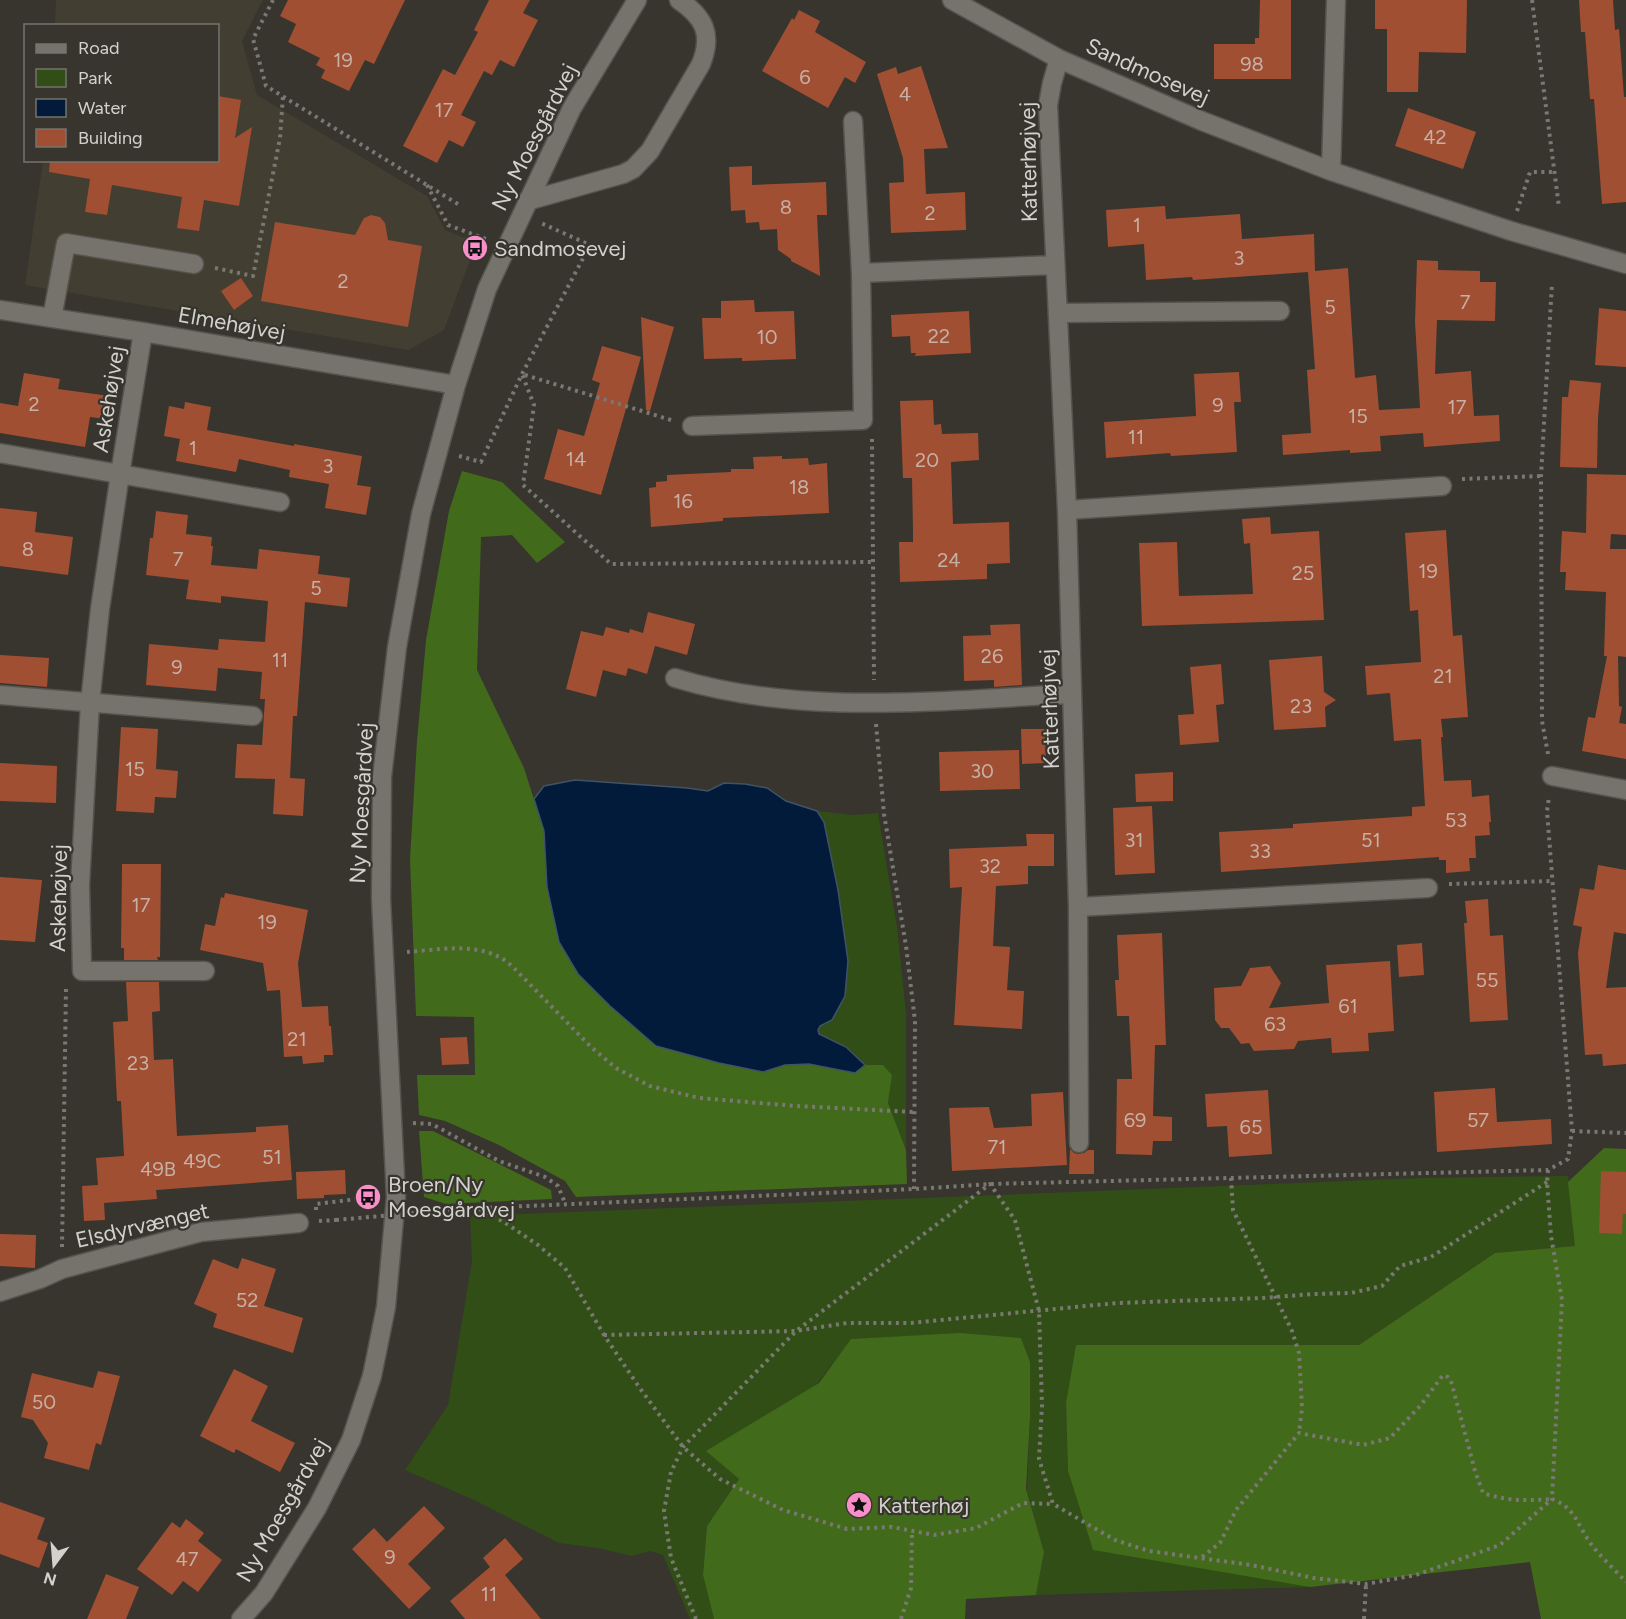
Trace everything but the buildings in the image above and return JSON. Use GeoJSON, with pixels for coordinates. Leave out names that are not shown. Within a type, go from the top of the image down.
{"type":"FeatureCollection","features":[{"type":"Feature","properties":{"kind":"street","name":"Ny Moesgårdvej"},"geometry":{"type":"LineString","coordinates":[[241,1619],[264,1593],[317,1508],[351,1440],[372,1376],[386,1307],[396,1195],[381,898],[382,777],[397,647],[421,514],[456,386],[487,289],[572,108],[637,0]]}},
{"type":"Feature","properties":{"kind":"street"},"geometry":{"type":"LineString","coordinates":[[524,208],[624,174],[633,169],[650,151],[701,64],[706,51],[706,36],[702,22],[693,10],[679,0]]}},
{"type":"Feature","properties":{"kind":"street","name":"Sandmosevej"},"geometry":{"type":"LineString","coordinates":[[952,0],[1059,59],[1193,118],[1331,171],[1511,231],[1626,264]]}},
{"type":"Feature","properties":{"kind":"street"},"geometry":{"type":"LineString","coordinates":[[1331,171],[1336,0]]}},
{"type":"Feature","properties":{"kind":"street","name":"Katterhøjvej"},"geometry":{"type":"LineString","coordinates":[[1059,59],[1048,105],[1067,510],[1078,907],[1079,1143]]}},
{"type":"Feature","properties":{"kind":"street"},"geometry":{"type":"LineString","coordinates":[[692,426],[863,420],[861,273],[853,121]]}},
{"type":"Feature","properties":{"kind":"street"},"geometry":{"type":"LineString","coordinates":[[52,318],[66,243],[194,264]]}},
{"type":"Feature","properties":{"kind":"street"},"geometry":{"type":"LineString","coordinates":[[861,273],[1055,266]]}},
{"type":"Feature","properties":{"kind":"street","name":"Elmehøjvej"},"geometry":{"type":"LineString","coordinates":[[0,310],[143,332],[456,386]]}},
{"type":"Feature","properties":{"kind":"street"},"geometry":{"type":"LineString","coordinates":[[1058,313],[1280,312]]}},
{"type":"Feature","properties":{"kind":"street","name":"Askehøjvej"},"geometry":{"type":"LineString","coordinates":[[143,332],[100,609],[90,703],[80,885],[82,971],[205,971]]}},
{"type":"Feature","properties":{"kind":"street","name":"Askehøjvej"},"geometry":{"type":"LineString","coordinates":[[0,453],[280,502]]}},
{"type":"Feature","properties":{"kind":"street"},"geometry":{"type":"LineString","coordinates":[[1067,510],[1442,486]]}},
{"type":"Feature","properties":{"kind":"street"},"geometry":{"type":"LineString","coordinates":[[675,678],[745,695],[875,703],[1072,694]]}},
{"type":"Feature","properties":{"kind":"street"},"geometry":{"type":"LineString","coordinates":[[0,695],[253,716]]}},
{"type":"Feature","properties":{"kind":"street"},"geometry":{"type":"LineString","coordinates":[[1552,776],[1626,790]]}},
{"type":"Feature","properties":{"kind":"street"},"geometry":{"type":"LineString","coordinates":[[1078,907],[1428,888]]}},
{"type":"Feature","properties":{"kind":"street","name":"Elsdyrvænget"},"geometry":{"type":"LineString","coordinates":[[0,1292],[62,1269],[201,1232],[311,1222]]}},
{"type":"Feature","properties":{"kind":"path"},"geometry":{"type":"LineString","coordinates":[[273,0],[253,39],[266,86],[461,206]]}},
{"type":"Feature","properties":{"kind":"path"},"geometry":{"type":"LineString","coordinates":[[1532,0],[1560,207]]}},
{"type":"Feature","properties":{"kind":"path"},"geometry":{"type":"LineString","coordinates":[[194,264],[253,276],[280,138],[283,96]]}},
{"type":"Feature","properties":{"kind":"path"},"geometry":{"type":"LineString","coordinates":[[1511,231],[1530,172],[1555,172]]}},
{"type":"Feature","properties":{"kind":"path"},"geometry":{"type":"LineString","coordinates":[[426,184],[448,225],[507,247]]}},
{"type":"Feature","properties":{"kind":"path"},"geometry":{"type":"LineString","coordinates":[[438,450],[481,462],[522,374],[590,245],[524,208]]}},
{"type":"Feature","properties":{"kind":"path"},"geometry":{"type":"LineString","coordinates":[[396,1195],[316,1204],[311,1222],[459,1209],[565,1203],[990,1184],[1548,1170],[1568,1159],[1572,1131],[1547,811],[1552,776],[1542,721],[1541,476],[1552,283]]}},
{"type":"Feature","properties":{"kind":"path"},"geometry":{"type":"LineString","coordinates":[[522,374],[692,426]]}},
{"type":"Feature","properties":{"kind":"path"},"geometry":{"type":"LineString","coordinates":[[522,374],[534,405],[524,485],[611,564],[873,562]]}},
{"type":"Feature","properties":{"kind":"path"},"geometry":{"type":"LineString","coordinates":[[863,420],[872,432],[875,703],[884,814],[906,946],[915,1021],[914,1189]]}},
{"type":"Feature","properties":{"kind":"path"},"geometry":{"type":"LineString","coordinates":[[1442,486],[1454,479],[1541,476]]}},
{"type":"Feature","properties":{"kind":"path"},"geometry":{"type":"LineString","coordinates":[[1428,888],[1441,884],[1553,880]]}},
{"type":"Feature","properties":{"kind":"path"},"geometry":{"type":"LineString","coordinates":[[384,953],[455,948],[499,956],[513,967],[583,1039],[616,1068],[650,1086],[699,1098],[914,1112]]}},
{"type":"Feature","properties":{"kind":"path"},"geometry":{"type":"LineString","coordinates":[[62,1269],[66,971],[82,971]]}},
{"type":"Feature","properties":{"kind":"path"},"geometry":{"type":"LineString","coordinates":[[420,1123],[432,1124],[499,1161],[545,1177],[558,1186],[565,1203]]}},
{"type":"Feature","properties":{"kind":"path"},"geometry":{"type":"LineString","coordinates":[[1572,1131],[1626,1133]]}},
{"type":"Feature","properties":{"kind":"path"},"geometry":{"type":"LineString","coordinates":[[477,1208],[504,1222],[538,1245],[565,1268],[604,1335],[683,1447],[720,1479],[783,1510],[847,1529],[892,1527],[934,1535],[976,1528],[1023,1503],[1053,1504],[1115,1540],[1149,1551],[1251,1565],[1314,1578],[1366,1584],[1416,1575],[1500,1545],[1552,1499],[1562,1300],[1551,1236],[1548,1170]]}},
{"type":"Feature","properties":{"kind":"path"},"geometry":{"type":"LineString","coordinates":[[1202,1558],[1220,1543],[1236,1510],[1299,1433],[1302,1408],[1299,1353],[1292,1331],[1233,1210],[1231,1178]]}},
{"type":"Feature","properties":{"kind":"path"},"geometry":{"type":"LineString","coordinates":[[604,1335],[796,1331],[847,1323],[910,1323],[1117,1303],[1352,1293],[1382,1286],[1400,1266],[1431,1257],[1547,1182]]}},
{"type":"Feature","properties":{"kind":"path"},"geometry":{"type":"LineString","coordinates":[[990,1184],[1015,1220],[1039,1311],[1042,1405],[1039,1459],[1053,1504]]}},
{"type":"Feature","properties":{"kind":"path"},"geometry":{"type":"LineString","coordinates":[[696,1619],[671,1558],[664,1511],[671,1472],[683,1447],[796,1331],[990,1184]]}},
{"type":"Feature","properties":{"kind":"path"},"geometry":{"type":"LineString","coordinates":[[1299,1433],[1363,1445],[1390,1438],[1443,1375],[1448,1377],[1483,1493],[1497,1498],[1527,1501],[1552,1499],[1563,1503],[1572,1512],[1591,1544],[1626,1582]]}},
{"type":"Feature","properties":{"kind":"path"},"geometry":{"type":"LineString","coordinates":[[901,1619],[911,1588],[912,1531]]}},
{"type":"Feature","properties":{"kind":"path"},"geometry":{"type":"LineString","coordinates":[[1364,1619],[1366,1584]]}},
{"type":"Feature","properties":{"kind":"shaded area"},"geometry":{"type":"Polygon","coordinates":[[[56,0],[263,0],[242,41],[257,95],[427,196],[445,230],[462,237],[478,239],[444,330],[408,350],[25,285],[43,162],[219,162],[219,24],[55,24],[56,0]]]}},
{"type":"Feature","properties":{"kind":"green space"},"geometry":{"type":"Polygon","coordinates":[[[462,471],[502,482],[565,542],[537,563],[512,535],[481,537],[477,670],[524,768],[544,831],[547,887],[559,942],[578,974],[610,1006],[656,1046],[763,1072],[785,1065],[809,1064],[854,1073],[865,1065],[883,1065],[892,1075],[888,1103],[906,1150],[907,1184],[576,1197],[565,1181],[499,1145],[445,1121],[419,1115],[417,1075],[475,1075],[474,1017],[416,1016],[410,859],[426,640],[449,511],[462,471]]]}},
{"type":"Feature","properties":{"kind":"green space"},"geometry":{"type":"Polygon","coordinates":[[[817,811],[854,815],[878,813],[897,927],[906,1013],[906,1150],[888,1103],[892,1075],[883,1065],[865,1065],[846,1047],[819,1034],[820,1026],[832,1020],[848,961],[838,890],[824,822],[817,811]]]}},
{"type":"Feature","properties":{"kind":"green space"},"geometry":{"type":"Polygon","coordinates":[[[419,1131],[433,1131],[551,1190],[552,1199],[446,1204],[424,1197],[419,1131]]]}},
{"type":"Feature","properties":{"kind":"green space"},"geometry":{"type":"Polygon","coordinates":[[[1604,1148],[1626,1149],[1626,1619],[1541,1619],[1530,1562],[1310,1587],[1093,1550],[1068,1471],[1066,1403],[1076,1345],[1359,1345],[1495,1253],[1575,1246],[1568,1182],[1604,1148]]]}},
{"type":"Feature","properties":{"kind":"green space"},"geometry":{"type":"Polygon","coordinates":[[[1568,1176],[1576,1246],[1495,1253],[1359,1345],[1076,1345],[1066,1403],[1068,1471],[1092,1547],[1310,1587],[1036,1595],[1044,1552],[1027,1492],[1030,1362],[1021,1338],[957,1334],[852,1339],[816,1385],[707,1451],[739,1479],[707,1526],[703,1575],[714,1619],[690,1619],[663,1555],[650,1551],[632,1556],[598,1548],[559,1543],[474,1500],[405,1470],[448,1405],[472,1261],[470,1216],[1422,1178],[1568,1176]]]}},
{"type":"Feature","properties":{"kind":"green space"},"geometry":{"type":"Polygon","coordinates":[[[960,1333],[1021,1338],[1030,1362],[1026,1489],[1044,1552],[1036,1595],[966,1599],[965,1619],[714,1619],[703,1575],[707,1526],[739,1479],[706,1451],[819,1383],[851,1339],[960,1333]]]}},
{"type":"Feature","properties":{"kind":"water"},"geometry":{"type":"Polygon","coordinates":[[[575,780],[708,791],[724,783],[745,784],[767,788],[786,801],[817,811],[824,822],[838,890],[848,961],[845,996],[832,1020],[820,1026],[818,1030],[819,1034],[846,1047],[865,1065],[855,1073],[809,1064],[785,1065],[763,1072],[719,1063],[656,1046],[610,1006],[578,974],[559,942],[547,887],[544,831],[534,799],[544,786],[575,780]]]}},
{"type":"Feature","properties":{"kind":"place","name":"Sandmosevej"},"geometry":{"type":"Point","coordinates":[475,248]}},
{"type":"Feature","properties":{"kind":"place","name":"Broen/Ny Moesgårdvej"},"geometry":{"type":"Point","coordinates":[368,1197]}},
{"type":"Feature","properties":{"kind":"place","name":"Katterhøj"},"geometry":{"type":"Point","coordinates":[859,1505]}}]}
